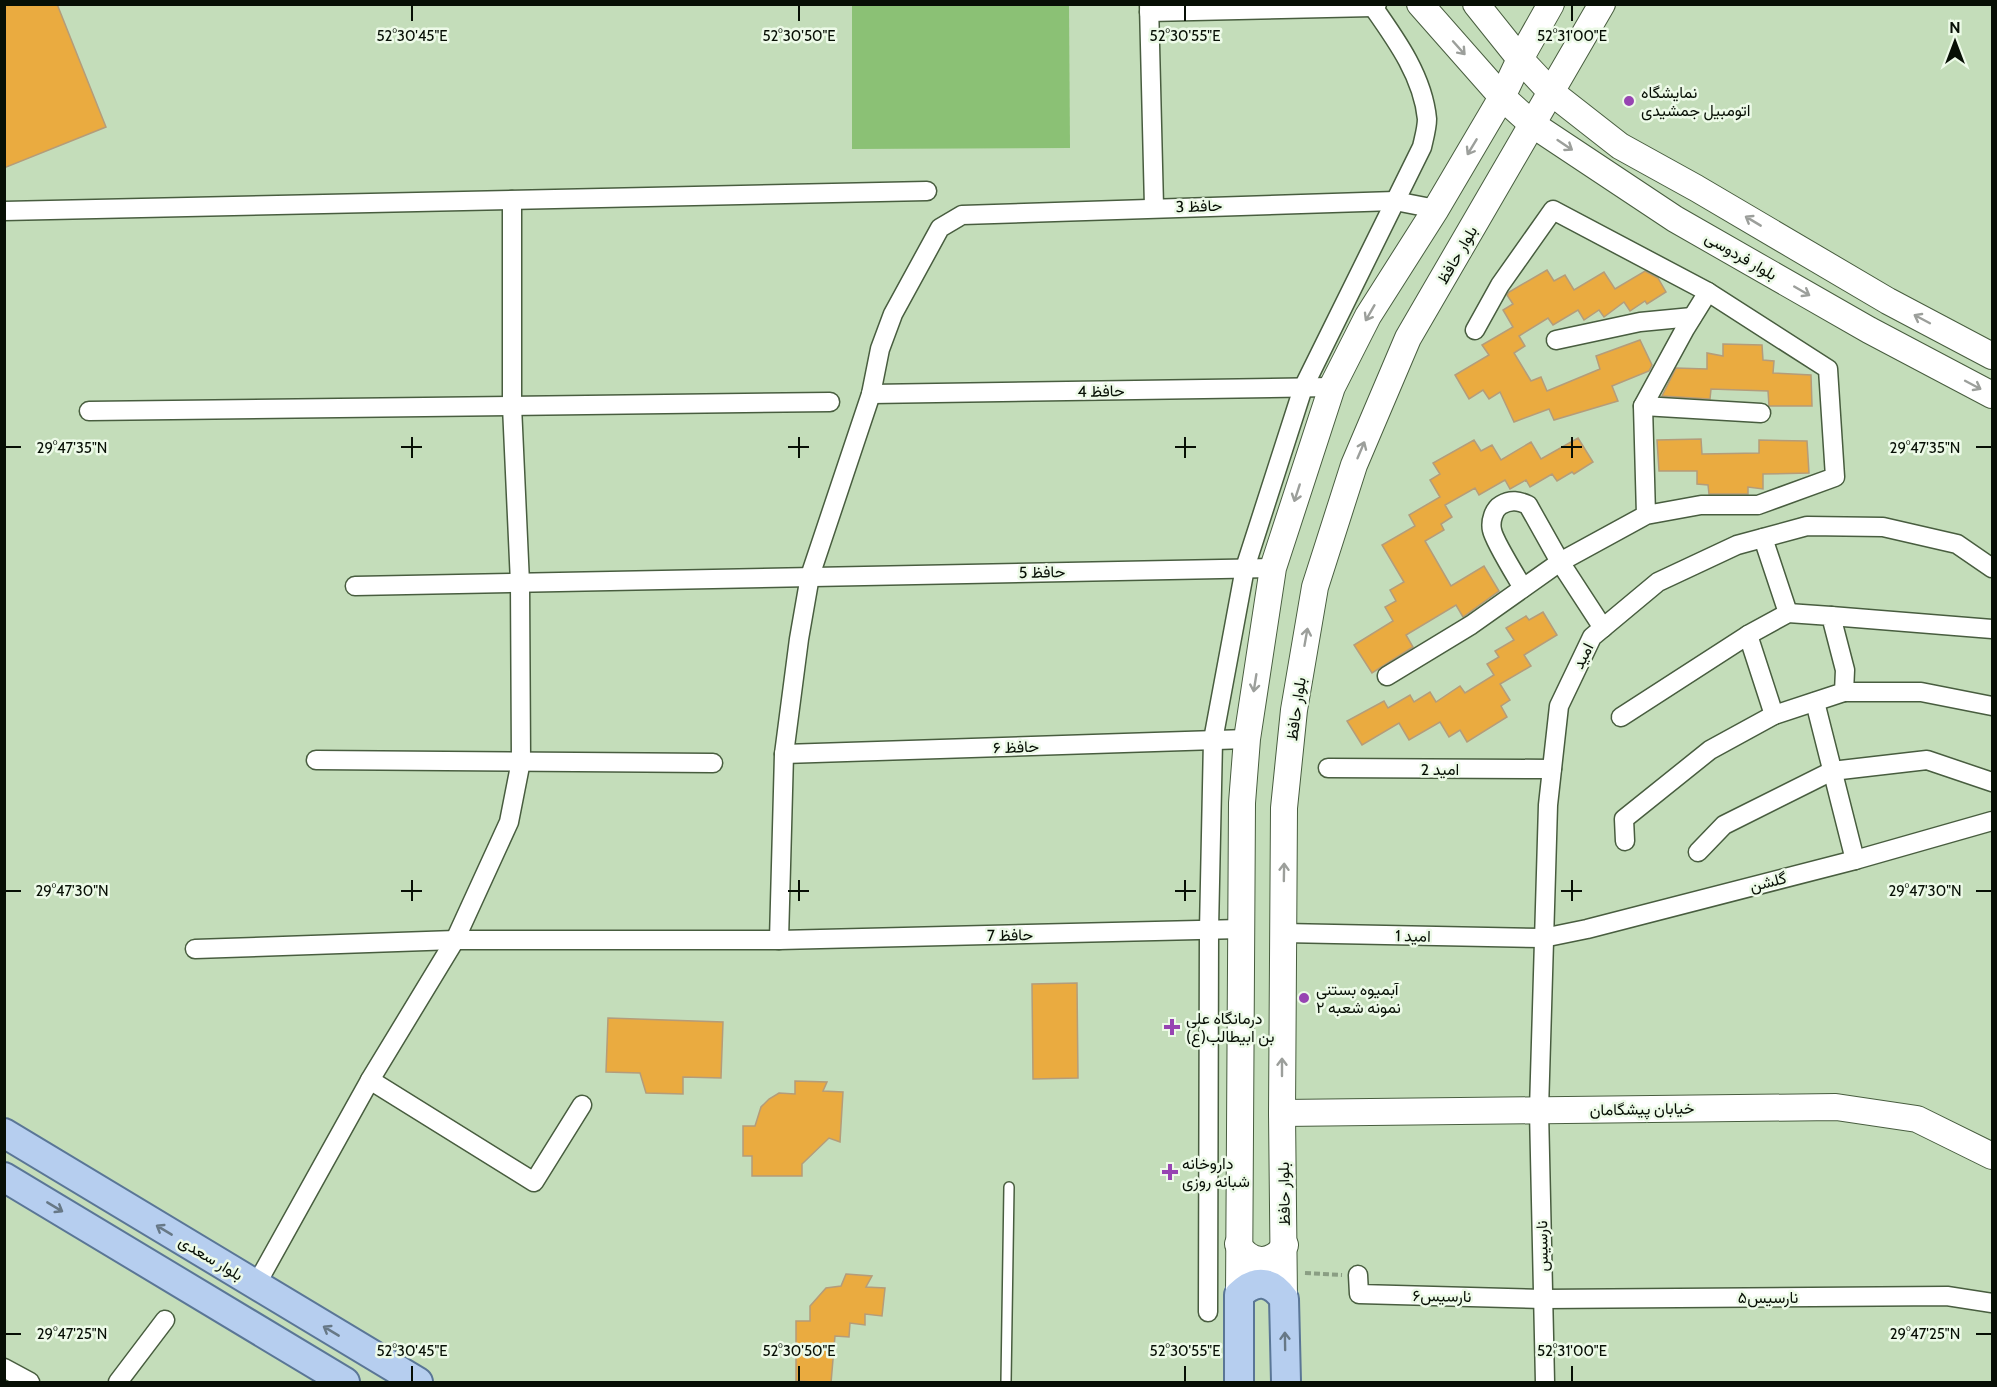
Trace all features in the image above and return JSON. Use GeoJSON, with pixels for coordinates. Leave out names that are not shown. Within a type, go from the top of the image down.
{"type":"FeatureCollection","features":[{"type":"Feature","properties":{"kind":"main road","name":"بلوار فردوسی"},"geometry":{"type":"LineString","coordinates":[[1420,4],[1502,97],[1532,124],[1675,219],[1869,330],[1992,395]]}},
{"type":"Feature","properties":{"kind":"main road"},"geometry":{"type":"LineString","coordinates":[[1476,4],[1520,60],[1551,92],[1620,146],[1888,301],[1992,356]]}},
{"type":"Feature","properties":{"kind":"main road"},"geometry":{"type":"LineString","coordinates":[[1239,1383],[1242,803],[1247,739],[1273,568],[1332,387],[1368,316],[1502,97],[1551,4]]}},
{"type":"Feature","properties":{"kind":"main road","name":"بلوار حافظ"},"geometry":{"type":"LineString","coordinates":[[1286,1383],[1282,1113],[1284,808],[1294,710],[1315,587],[1354,465],[1408,339],[1602,4]]}},
{"type":"Feature","properties":{"kind":"main road","name":"خیابان پیشگامان"},"geometry":{"type":"LineString","coordinates":[[1282,1113],[1836,1107],[1917,1119],[1992,1155]]}},
{"type":"Feature","properties":{"kind":"main road","name":"بلوار سعدی"},"geometry":{"type":"LineString","coordinates":[[4,1133],[417,1383]]}},
{"type":"Feature","properties":{"kind":"main road"},"geometry":{"type":"LineString","coordinates":[[4,1177],[345,1383]]}},
{"type":"Feature","properties":{"kind":"main road"},"geometry":{"type":"LineString","coordinates":[[1238,1244],[1247,1256],[1261,1261],[1275,1257],[1285,1245]]}},
{"type":"Feature","properties":{"kind":"main road"},"geometry":{"type":"LineString","coordinates":[[1239,1295],[1246,1287],[1257,1284],[1268,1285],[1278,1290],[1284,1286]]}},
{"type":"Feature","properties":{"kind":"main road"},"geometry":{"type":"LineString","coordinates":[[237,1317],[256,1285]]}},
{"type":"Feature","properties":{"kind":"street"},"geometry":{"type":"LineString","coordinates":[[1154,207],[1149,8],[1374,5],[1403,51],[1420,92],[1427,120],[1422,147],[1303,388],[1245,568],[1214,740],[1209,930],[1208,1312]]}},
{"type":"Feature","properties":{"kind":"street"},"geometry":{"type":"LineString","coordinates":[[4,211],[927,191]]}},
{"type":"Feature","properties":{"kind":"street"},"geometry":{"type":"LineString","coordinates":[[256,1285],[370,1080],[455,940],[509,822],[521,761],[520,583],[512,405],[512,200]]}},
{"type":"Feature","properties":{"kind":"street","name":"حافظ 3"},"geometry":{"type":"LineString","coordinates":[[871,394],[880,349],[893,314],[940,228],[962,215],[1395,201],[1436,208]]}},
{"type":"Feature","properties":{"kind":"street"},"geometry":{"type":"LineString","coordinates":[[1387,676],[1471,624],[1560,562],[1646,515],[1701,506],[1758,505],[1835,477],[1828,369],[1708,292],[1553,210],[1500,285],[1475,330]]}},
{"type":"Feature","properties":{"kind":"street"},"geometry":{"type":"LineString","coordinates":[[1646,515],[1643,406],[1708,292]]}},
{"type":"Feature","properties":{"kind":"street"},"geometry":{"type":"LineString","coordinates":[[1556,340],[1640,322],[1692,317]]}},
{"type":"Feature","properties":{"kind":"street","name":"حافظ 4"},"geometry":{"type":"LineString","coordinates":[[871,394],[1332,387]]}},
{"type":"Feature","properties":{"kind":"street"},"geometry":{"type":"LineString","coordinates":[[779,940],[784,754],[799,639],[810,576],[871,394]]}},
{"type":"Feature","properties":{"kind":"street"},"geometry":{"type":"LineString","coordinates":[[89,411],[830,402]]}},
{"type":"Feature","properties":{"kind":"street"},"geometry":{"type":"LineString","coordinates":[[1643,406],[1761,413]]}},
{"type":"Feature","properties":{"kind":"street"},"geometry":{"type":"LineString","coordinates":[[1522,588],[1492,531],[1492,519],[1497,507],[1507,502],[1519,501],[1528,506],[1560,562],[1603,628]]}},
{"type":"Feature","properties":{"kind":"street","name":"امید"},"geometry":{"type":"LineString","coordinates":[[1539,1110],[1548,806],[1559,706],[1592,637],[1658,582],[1737,545],[1807,526],[1883,526],[1957,544],[1992,568]]}},
{"type":"Feature","properties":{"kind":"street"},"geometry":{"type":"LineString","coordinates":[[1763,538],[1788,613]]}},
{"type":"Feature","properties":{"kind":"street","name":"حافظ 5"},"geometry":{"type":"LineString","coordinates":[[355,586],[1273,568]]}},
{"type":"Feature","properties":{"kind":"street"},"geometry":{"type":"LineString","coordinates":[[1621,717],[1748,635],[1788,613],[1992,628]]}},
{"type":"Feature","properties":{"kind":"street"},"geometry":{"type":"LineString","coordinates":[[1831,616],[1845,670],[1844,692]]}},
{"type":"Feature","properties":{"kind":"street"},"geometry":{"type":"LineString","coordinates":[[1748,635],[1774,715]]}},
{"type":"Feature","properties":{"kind":"street"},"geometry":{"type":"LineString","coordinates":[[1625,841],[1624,819],[1710,750],[1774,715],[1844,692],[1921,692],[1992,706]]}},
{"type":"Feature","properties":{"kind":"street"},"geometry":{"type":"LineString","coordinates":[[1815,702],[1855,860]]}},
{"type":"Feature","properties":{"kind":"street","name":"حافظ ۶"},"geometry":{"type":"LineString","coordinates":[[784,754],[1247,739]]}},
{"type":"Feature","properties":{"kind":"street"},"geometry":{"type":"LineString","coordinates":[[316,760],[713,763]]}},
{"type":"Feature","properties":{"kind":"street"},"geometry":{"type":"LineString","coordinates":[[1698,852],[1724,825],[1832,771],[1927,760],[1992,782]]}},
{"type":"Feature","properties":{"kind":"street","name":"امید 2"},"geometry":{"type":"LineString","coordinates":[[1328,768],[1552,769]]}},
{"type":"Feature","properties":{"kind":"street","name":"گلشن"},"geometry":{"type":"LineString","coordinates":[[1543,938],[1599,926],[1855,860],[1992,821]]}},
{"type":"Feature","properties":{"kind":"street","name":"حافظ 7"},"geometry":{"type":"LineString","coordinates":[[195,948],[455,940],[779,940],[1241,929]]}},
{"type":"Feature","properties":{"kind":"street","name":"امید 1"},"geometry":{"type":"LineString","coordinates":[[1283,933],[1543,938]]}},
{"type":"Feature","properties":{"kind":"street"},"geometry":{"type":"LineString","coordinates":[[370,1080],[534,1182],[582,1105]]}},
{"type":"Feature","properties":{"kind":"street","name":"نارسیس"},"geometry":{"type":"LineString","coordinates":[[1539,1110],[1545,1383]]}},
{"type":"Feature","properties":{"kind":"street"},"geometry":{"type":"LineString","coordinates":[[1208,1117],[1241,1120]]}},
{"type":"Feature","properties":{"kind":"street","name":"نارسیس۶"},"geometry":{"type":"LineString","coordinates":[[1358,1275],[1359,1294],[1543,1299]]}},
{"type":"Feature","properties":{"kind":"street","name":"نارسیس۵"},"geometry":{"type":"LineString","coordinates":[[1543,1299],[1947,1296],[1992,1303]]}},
{"type":"Feature","properties":{"kind":"street"},"geometry":{"type":"LineString","coordinates":[[118,1383],[165,1320]]}},
{"type":"Feature","properties":{"kind":"street"},"geometry":{"type":"LineString","coordinates":[[4,1368],[30,1383]]}},
{"type":"Feature","properties":{"kind":"lane"},"geometry":{"type":"LineString","coordinates":[[1006,1383],[1009,1187]]}},
{"type":"Feature","properties":{"kind":"path"},"geometry":{"type":"LineString","coordinates":[[1284,1286],[1358,1275]]}},
{"type":"Feature","properties":{"kind":"green space"},"geometry":{"type":"Polygon","coordinates":[[[852,5],[1069,5],[1070,148],[852,149],[852,5]]]}},
{"type":"Feature","properties":{"kind":"building"},"geometry":{"type":"Polygon","coordinates":[[[4,4],[57,4],[106,127],[4,168],[4,4]]]}},
{"type":"Feature","properties":{"kind":"building"},"geometry":{"type":"Polygon","coordinates":[[[1547,270],[1554,281],[1565,275],[1574,290],[1604,272],[1615,289],[1645,271],[1658,278],[1666,292],[1647,304],[1645,301],[1630,311],[1624,302],[1604,317],[1599,310],[1584,320],[1578,310],[1553,325],[1548,318],[1519,336],[1525,346],[1514,353],[1531,381],[1541,377],[1547,391],[1600,369],[1596,356],[1640,340],[1652,365],[1649,371],[1612,386],[1618,401],[1554,420],[1549,409],[1514,422],[1500,392],[1489,399],[1483,390],[1469,399],[1455,375],[1489,355],[1482,345],[1513,327],[1503,310],[1513,304],[1507,295],[1509,292],[1547,270]]]}},
{"type":"Feature","properties":{"kind":"building"},"geometry":{"type":"Polygon","coordinates":[[[1723,344],[1762,345],[1763,360],[1774,361],[1773,373],[1811,375],[1812,406],[1769,406],[1768,391],[1711,389],[1710,399],[1662,396],[1676,368],[1707,369],[1707,353],[1723,356],[1723,344]]]}},
{"type":"Feature","properties":{"kind":"building"},"geometry":{"type":"Polygon","coordinates":[[[1578,438],[1593,462],[1574,474],[1572,472],[1557,481],[1552,474],[1530,487],[1526,480],[1510,489],[1505,480],[1479,495],[1475,488],[1445,505],[1452,517],[1441,524],[1444,530],[1425,541],[1451,586],[1484,566],[1499,591],[1463,617],[1456,605],[1406,635],[1413,647],[1372,673],[1354,645],[1393,621],[1385,607],[1396,601],[1390,590],[1404,582],[1382,545],[1415,526],[1409,515],[1440,497],[1430,480],[1440,474],[1433,463],[1474,440],[1481,451],[1492,445],[1501,460],[1531,442],[1541,459],[1578,438]]]}},
{"type":"Feature","properties":{"kind":"building"},"geometry":{"type":"Polygon","coordinates":[[[1701,439],[1702,454],[1759,453],[1759,440],[1807,441],[1809,473],[1763,474],[1763,489],[1748,487],[1748,494],[1709,494],[1708,485],[1697,484],[1697,471],[1659,471],[1657,440],[1701,439]]]}},
{"type":"Feature","properties":{"kind":"building"},"geometry":{"type":"Polygon","coordinates":[[[1543,612],[1557,635],[1524,655],[1531,666],[1500,684],[1510,700],[1501,706],[1507,717],[1467,742],[1460,730],[1449,737],[1440,722],[1409,740],[1399,723],[1362,745],[1347,721],[1384,701],[1388,708],[1410,695],[1414,702],[1430,692],[1436,702],[1460,686],[1465,693],[1494,675],[1487,664],[1499,657],[1495,651],[1514,640],[1506,628],[1526,616],[1529,620],[1543,612]]]}},
{"type":"Feature","properties":{"kind":"building"},"geometry":{"type":"Polygon","coordinates":[[[1077,983],[1078,1078],[1033,1079],[1032,984],[1077,983]]]}},
{"type":"Feature","properties":{"kind":"building"},"geometry":{"type":"Polygon","coordinates":[[[608,1018],[723,1022],[721,1078],[683,1077],[683,1094],[646,1093],[640,1073],[606,1072],[608,1018]]]}},
{"type":"Feature","properties":{"kind":"building"},"geometry":{"type":"Polygon","coordinates":[[[795,1081],[827,1082],[823,1091],[843,1092],[840,1142],[829,1138],[802,1164],[802,1176],[752,1176],[752,1156],[743,1156],[743,1126],[755,1126],[761,1107],[769,1099],[779,1093],[795,1094],[795,1081]]]}},
{"type":"Feature","properties":{"kind":"building"},"geometry":{"type":"Polygon","coordinates":[[[846,1274],[872,1276],[866,1287],[885,1288],[882,1316],[865,1314],[865,1325],[850,1323],[849,1337],[835,1336],[831,1383],[796,1381],[796,1321],[810,1321],[810,1306],[826,1288],[841,1286],[846,1274]]]}},
{"type":"Feature","properties":{"kind":"place","name":"نمایشگاه اتومبیل جمشیدی"},"geometry":{"type":"Point","coordinates":[1629,101]}},
{"type":"Feature","properties":{"kind":"place","name":"آبمیوه بستنی نمونه شعبه ۲"},"geometry":{"type":"Point","coordinates":[1304,998]}},
{"type":"Feature","properties":{"kind":"place","name":"درمانگاه علی بن ابیطالب(ع)"},"geometry":{"type":"Point","coordinates":[1172,1027]}},
{"type":"Feature","properties":{"kind":"place","name":"داروخانه شبانه روزی"},"geometry":{"type":"Point","coordinates":[1170,1172]}}]}
